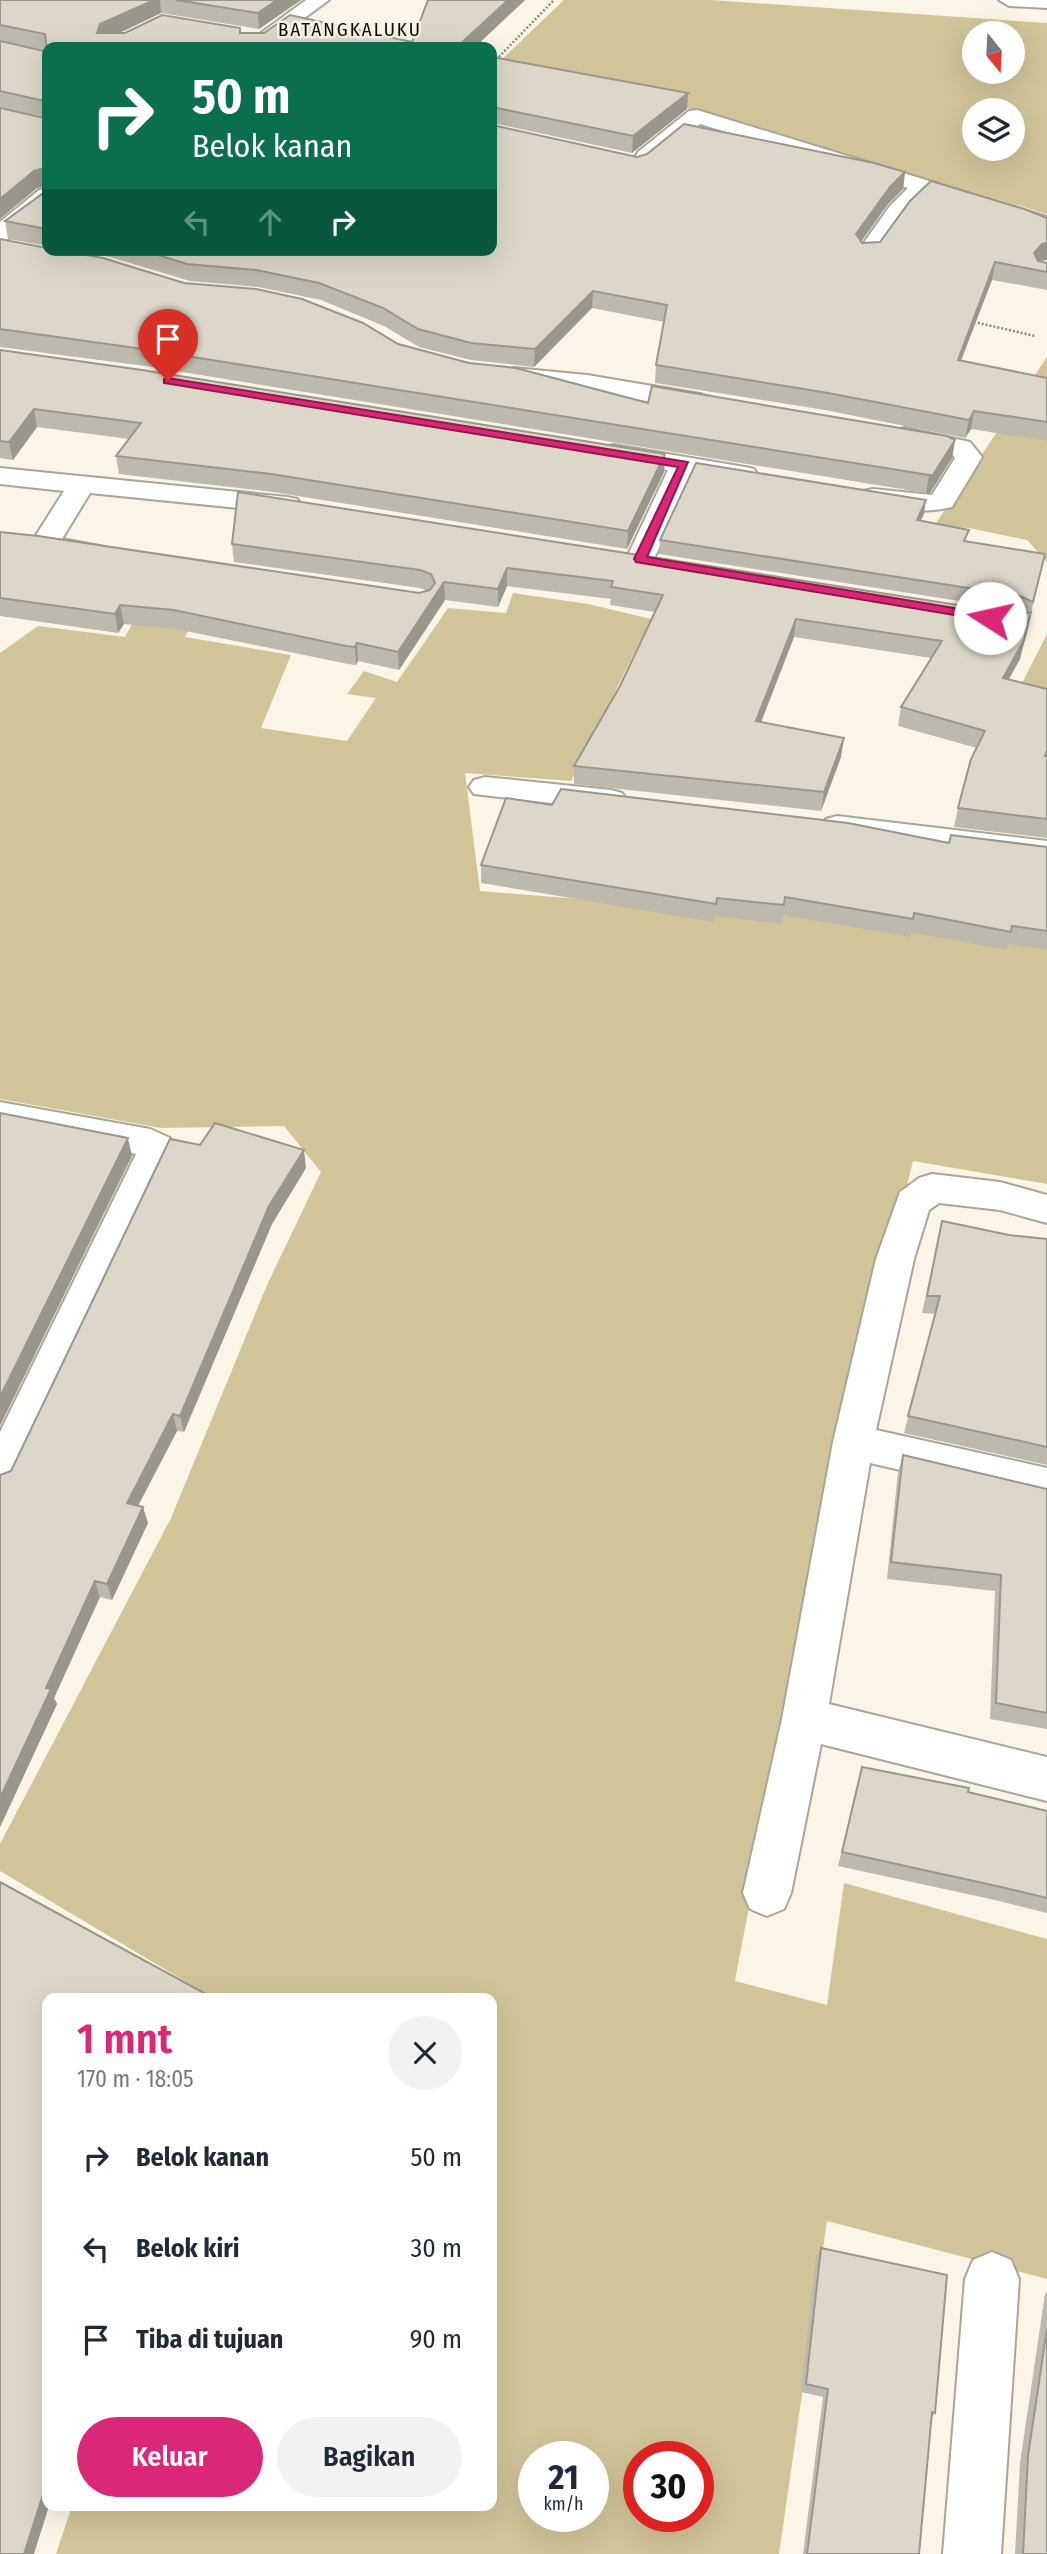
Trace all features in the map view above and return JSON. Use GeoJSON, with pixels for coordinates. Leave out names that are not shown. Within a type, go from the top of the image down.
{"type":"FeatureCollection","features":[{"type":"Feature","properties":{"kind":"street"},"geometry":{"type":"LineString","coordinates":[[251,40],[319,0]]}},
{"type":"Feature","properties":{"kind":"street"},"geometry":{"type":"LineString","coordinates":[[1009,0],[1047,2]]}},
{"type":"Feature","properties":{"kind":"street"},"geometry":{"type":"LineString","coordinates":[[626,163],[638,164],[697,116],[1047,224]]}},
{"type":"Feature","properties":{"kind":"street"},"geometry":{"type":"LineString","coordinates":[[868,253],[898,211],[924,186]]}},
{"type":"Feature","properties":{"kind":"street"},"geometry":{"type":"LineString","coordinates":[[4,244],[42,201]]}},
{"type":"Feature","properties":{"kind":"street"},"geometry":{"type":"LineString","coordinates":[[494,373],[587,383],[729,406]]}},
{"type":"Feature","properties":{"kind":"street"},"geometry":{"type":"LineString","coordinates":[[842,492],[935,503],[942,501],[949,492],[969,457],[967,452],[953,445],[876,430]]}},
{"type":"Feature","properties":{"kind":"street"},"geometry":{"type":"LineString","coordinates":[[583,448],[776,480]]}},
{"type":"Feature","properties":{"kind":"street"},"geometry":{"type":"LineString","coordinates":[[613,555],[653,561],[684,464]]}},
{"type":"Feature","properties":{"kind":"street"},"geometry":{"type":"LineString","coordinates":[[0,476],[179,492],[313,509]]}},
{"type":"Feature","properties":{"kind":"street"},"geometry":{"type":"LineString","coordinates":[[82,484],[47,540],[54,547],[121,557]]}},
{"type":"Feature","properties":{"kind":"street"},"geometry":{"type":"LineString","coordinates":[[485,787],[637,803]]}},
{"type":"Feature","properties":{"kind":"street"},"geometry":{"type":"LineString","coordinates":[[804,823],[1047,852]]}},
{"type":"Feature","properties":{"kind":"street"},"geometry":{"type":"LineString","coordinates":[[0,1115],[150,1143],[157,1148],[0,1474]]}},
{"type":"Feature","properties":{"kind":"street"},"geometry":{"type":"LineString","coordinates":[[767,1893],[804,1719],[853,1442],[895,1259],[913,1202],[932,1188],[1000,1196],[1047,1209]]}},
{"type":"Feature","properties":{"kind":"street"},"geometry":{"type":"LineString","coordinates":[[853,1442],[1047,1486]]}},
{"type":"Feature","properties":{"kind":"street"},"geometry":{"type":"LineString","coordinates":[[804,1719],[1047,1779]]}},
{"type":"Feature","properties":{"kind":"street"},"geometry":{"type":"LineString","coordinates":[[972,2554],[992,2279]]}},
{"type":"Feature","properties":{"kind":"path"},"geometry":{"type":"LineString","coordinates":[[497,59],[554,0]]}},
{"type":"Feature","properties":{"kind":"path"},"geometry":{"type":"LineString","coordinates":[[961,319],[1034,336]]}},
{"type":"Feature","properties":{"kind":"shaded area"},"geometry":{"type":"Polygon","coordinates":[[[564,0],[711,0],[1018,21],[962,21],[962,84],[1026,84],[1026,22],[1047,23],[1047,214],[695,110],[497,68],[497,64],[564,0]]]}},
{"type":"Feature","properties":{"kind":"shaded area"},"geometry":{"type":"Polygon","coordinates":[[[1047,357],[1047,562],[1027,540],[969,528],[934,526],[1047,357]]]}},
{"type":"Feature","properties":{"kind":"shaded area"},"geometry":{"type":"Polygon","coordinates":[[[162,567],[217,577],[185,637],[291,655],[261,728],[347,741],[376,698],[347,694],[364,671],[397,682],[448,608],[506,613],[513,593],[588,604],[651,619],[571,781],[465,773],[480,891],[918,926],[1047,946],[1047,1184],[913,1161],[800,1634],[735,1981],[827,2005],[844,1883],[1047,1939],[1047,2279],[827,2221],[779,2554],[56,2554],[70,2511],[497,2511],[497,1993],[205,1993],[0,1871],[0,1844],[171,1518],[267,1285],[321,1172],[284,1126],[161,1128],[0,1099],[0,653],[38,626],[125,637],[162,567]]]}},
{"type":"Feature","properties":{"kind":"shaded area"},"geometry":{"type":"Polygon","coordinates":[[[1047,634],[1047,702],[1017,693],[1047,634]]]}},
{"type":"Feature","properties":{"kind":"building"},"geometry":{"type":"Polygon","coordinates":[[[0,0],[154,0],[100,24],[97,33],[125,33],[162,15],[240,28],[240,33],[264,33],[290,15],[412,42],[46,42],[45,34],[0,25],[0,0]]]}},
{"type":"Feature","properties":{"kind":"building"},"geometry":{"type":"Polygon","coordinates":[[[176,0],[277,0],[258,13],[176,0]]]}},
{"type":"Feature","properties":{"kind":"building"},"geometry":{"type":"Polygon","coordinates":[[[428,0],[508,0],[462,42],[412,42],[428,0]]]}},
{"type":"Feature","properties":{"kind":"building"},"geometry":{"type":"Polygon","coordinates":[[[0,41],[42,51],[42,100],[0,91],[0,41]]]}},
{"type":"Feature","properties":{"kind":"building"},"geometry":{"type":"Polygon","coordinates":[[[497,58],[688,93],[633,136],[497,108],[497,58]]]}},
{"type":"Feature","properties":{"kind":"building"},"geometry":{"type":"Polygon","coordinates":[[[0,108],[42,118],[42,168],[34,171],[0,199],[0,108]]]}},
{"type":"Feature","properties":{"kind":"building"},"geometry":{"type":"Polygon","coordinates":[[[684,124],[874,163],[905,172],[890,187],[856,234],[862,243],[880,242],[910,201],[931,181],[1047,218],[1047,243],[1042,244],[1034,253],[1038,261],[1047,263],[1047,272],[995,262],[958,360],[1047,378],[1047,422],[974,411],[969,420],[828,393],[656,365],[667,305],[593,291],[535,349],[471,343],[418,329],[383,308],[319,283],[256,270],[187,264],[161,256],[497,256],[497,126],[637,157],[647,154],[684,124]]]}},
{"type":"Feature","properties":{"kind":"building"},"geometry":{"type":"Polygon","coordinates":[[[42,194],[42,228],[5,221],[42,194]]]}},
{"type":"Feature","properties":{"kind":"building"},"geometry":{"type":"Polygon","coordinates":[[[0,239],[42,247],[42,256],[92,256],[184,283],[256,289],[302,299],[363,323],[398,344],[469,363],[516,368],[648,403],[652,386],[947,436],[955,440],[933,475],[929,475],[143,349],[0,329],[0,239]]]}},
{"type":"Feature","properties":{"kind":"building"},"geometry":{"type":"Polygon","coordinates":[[[0,350],[142,370],[665,454],[628,531],[271,474],[116,456],[141,423],[34,409],[9,442],[0,441],[0,350]]]}},
{"type":"Feature","properties":{"kind":"building"},"geometry":{"type":"Polygon","coordinates":[[[696,463],[926,500],[917,520],[969,530],[964,541],[1045,554],[1033,602],[1020,596],[660,540],[696,463]]]}},
{"type":"Feature","properties":{"kind":"building"},"geometry":{"type":"Polygon","coordinates":[[[238,492],[1021,615],[1031,612],[1024,640],[1003,678],[1047,689],[1047,819],[958,808],[971,759],[985,731],[901,707],[942,641],[796,619],[756,721],[844,738],[824,792],[574,766],[620,686],[663,595],[611,587],[613,581],[507,568],[498,589],[444,582],[398,652],[357,643],[355,647],[346,646],[174,610],[120,605],[115,614],[0,598],[0,532],[419,593],[430,590],[435,583],[431,574],[420,570],[232,544],[238,492]]]}},
{"type":"Feature","properties":{"kind":"building"},"geometry":{"type":"Polygon","coordinates":[[[561,789],[848,823],[949,843],[951,835],[1047,847],[1047,931],[1012,926],[1011,932],[914,913],[913,919],[785,897],[784,905],[717,898],[716,904],[481,865],[506,798],[552,805],[561,789]]]}},
{"type":"Feature","properties":{"kind":"building"},"geometry":{"type":"Polygon","coordinates":[[[0,1113],[128,1138],[0,1397],[0,1113]]]}},
{"type":"Feature","properties":{"kind":"building"},"geometry":{"type":"Polygon","coordinates":[[[215,1123],[304,1150],[269,1206],[180,1416],[173,1414],[127,1503],[143,1507],[107,1584],[95,1581],[46,1688],[51,1689],[0,1798],[0,1475],[11,1471],[170,1139],[200,1145],[215,1123]]]}},
{"type":"Feature","properties":{"kind":"building"},"geometry":{"type":"Polygon","coordinates":[[[942,1221],[1009,1235],[1047,1239],[1047,1447],[908,1416],[940,1296],[927,1296],[942,1221]]]}},
{"type":"Feature","properties":{"kind":"building"},"geometry":{"type":"Polygon","coordinates":[[[903,1455],[1047,1489],[1047,1713],[996,1703],[1001,1575],[891,1562],[903,1455]]]}},
{"type":"Feature","properties":{"kind":"building"},"geometry":{"type":"Polygon","coordinates":[[[862,1767],[969,1788],[968,1792],[1047,1811],[1047,1898],[842,1852],[862,1767]]]}},
{"type":"Feature","properties":{"kind":"building"},"geometry":{"type":"Polygon","coordinates":[[[0,1882],[204,1993],[42,1993],[42,2498],[24,2554],[0,2554],[0,1882]]]}},
{"type":"Feature","properties":{"kind":"building"},"geometry":{"type":"Polygon","coordinates":[[[821,2248],[947,2275],[919,2554],[807,2554],[828,2389],[806,2384],[821,2248]]]}},
{"type":"Feature","properties":{"kind":"building"},"geometry":{"type":"Polygon","coordinates":[[[1047,2328],[1047,2554],[1023,2554],[1028,2456],[1047,2328]]]}},
{"type":"Feature","properties":{"kind":"district","name":"BATANGKALUKU"},"geometry":{"type":"Point","coordinates":[350,29]}},
{"type":"Feature","properties":{"kind":"route"},"geometry":{"type":"LineString","coordinates":[[168,381],[684,464],[640,559],[990,618]]}}]}
